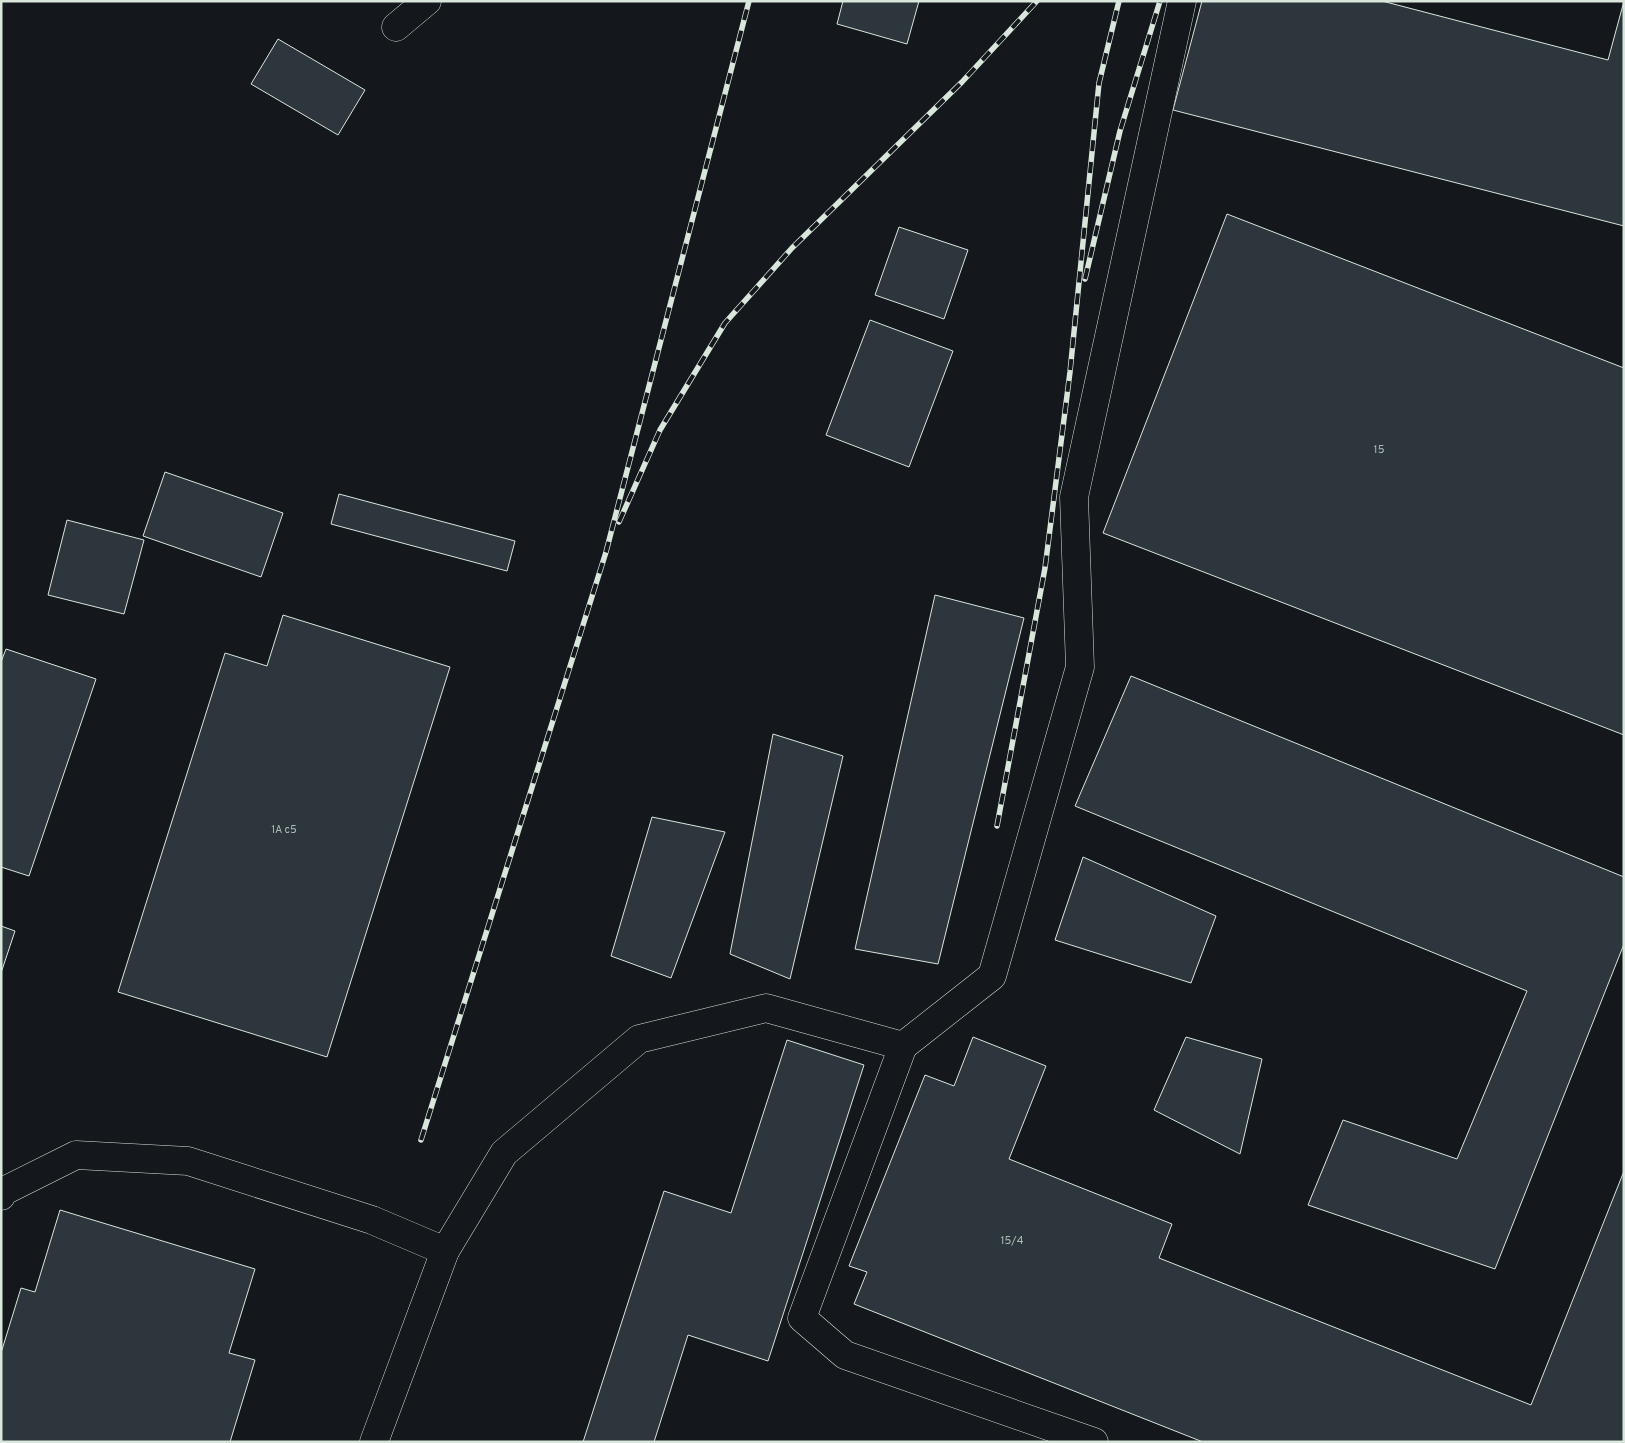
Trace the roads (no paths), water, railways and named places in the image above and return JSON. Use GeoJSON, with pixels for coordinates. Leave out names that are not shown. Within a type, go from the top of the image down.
{"type":"FeatureCollection","features":[{"type":"Feature","properties":{"kind":"lane"},"geometry":{"type":"LineString","coordinates":[[396,27],[427,1]]}},
{"type":"Feature","properties":{"kind":"lane"},"geometry":{"type":"LineString","coordinates":[[1094,1442],[845,1355],[802,1318],[903,1046],[992,976],[1080,667],[1074,497],[1182,1]]}},
{"type":"Feature","properties":{"kind":"lane"},"geometry":{"type":"LineString","coordinates":[[374,1442],[445,1251],[504,1153],[638,1039],[766,1008],[903,1046]]}},
{"type":"Feature","properties":{"kind":"lane"},"geometry":{"type":"LineString","coordinates":[[1,1196],[4,1191],[76,1155],[188,1161],[372,1220],[445,1251]]}},
{"type":"Feature","properties":{"kind":"railway"},"geometry":{"type":"LineString","coordinates":[[421,1140],[606,552],[749,1]]}},
{"type":"Feature","properties":{"kind":"railway"},"geometry":{"type":"LineString","coordinates":[[619,522],[660,430],[725,323],[792,248],[962,82],[1037,1]]}},
{"type":"Feature","properties":{"kind":"railway"},"geometry":{"type":"LineString","coordinates":[[997,826],[1045,568],[1070,372],[1099,83],[1119,1]]}},
{"type":"Feature","properties":{"kind":"railway"},"geometry":{"type":"LineString","coordinates":[[1085,279],[1120,131],[1160,1]]}}]}
